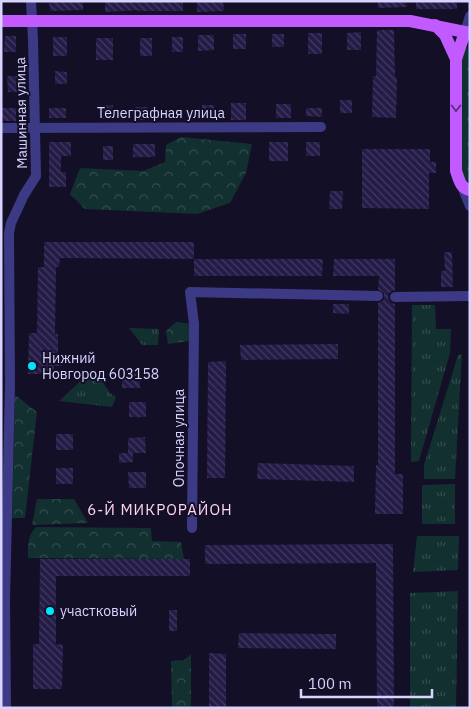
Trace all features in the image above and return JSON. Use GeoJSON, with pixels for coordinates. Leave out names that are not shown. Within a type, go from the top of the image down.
{"type":"FeatureCollection","features":[{"type":"Feature","properties":{"kind":"main road"},"geometry":{"type":"LineString","coordinates":[[1,22],[410,21],[467,33],[456,59],[456,171],[465,187]]}},
{"type":"Feature","properties":{"kind":"main road"},"geometry":{"type":"LineString","coordinates":[[435,25],[445,35],[456,59]]}},
{"type":"Feature","properties":{"kind":"street","name":"Машинная улица"},"geometry":{"type":"LineString","coordinates":[[6,708],[3,684],[3,601],[10,385],[9,233],[11,223],[24,195],[36,176],[30,1]]}},
{"type":"Feature","properties":{"kind":"street"},"geometry":{"type":"LineString","coordinates":[[467,33],[470,16]]}},
{"type":"Feature","properties":{"kind":"street","name":"Телеграфная улица"},"geometry":{"type":"LineString","coordinates":[[1,128],[321,127]]}},
{"type":"Feature","properties":{"kind":"street"},"geometry":{"type":"LineString","coordinates":[[465,187],[470,206]]}},
{"type":"Feature","properties":{"kind":"street","name":"Опочная улица"},"geometry":{"type":"LineString","coordinates":[[192,528],[194,324],[190,292],[378,296]]}},
{"type":"Feature","properties":{"kind":"street"},"geometry":{"type":"LineString","coordinates":[[395,297],[470,296]]}},
{"type":"Feature","properties":{"kind":"green space"},"geometry":{"type":"Polygon","coordinates":[[[470,46],[470,183],[461,175],[460,60],[463,50],[470,46]]]}},
{"type":"Feature","properties":{"kind":"green space"},"geometry":{"type":"Polygon","coordinates":[[[181,137],[252,144],[246,173],[230,203],[197,214],[85,209],[70,194],[80,168],[143,171],[165,162],[166,145],[181,137]]]}},
{"type":"Feature","properties":{"kind":"green space"},"geometry":{"type":"Polygon","coordinates":[[[412,305],[435,305],[436,329],[451,329],[450,353],[419,461],[411,462],[412,305]]]}},
{"type":"Feature","properties":{"kind":"green space"},"geometry":{"type":"Polygon","coordinates":[[[176,322],[194,324],[190,341],[168,344],[166,331],[176,322]]]}},
{"type":"Feature","properties":{"kind":"green space"},"geometry":{"type":"Polygon","coordinates":[[[129,328],[159,329],[158,345],[142,345],[129,328]]]}},
{"type":"Feature","properties":{"kind":"green space"},"geometry":{"type":"Polygon","coordinates":[[[462,354],[455,479],[424,479],[424,465],[458,355],[462,354]]]}},
{"type":"Feature","properties":{"kind":"green space"},"geometry":{"type":"Polygon","coordinates":[[[89,373],[102,381],[111,394],[116,397],[112,407],[59,401],[89,373]]]}},
{"type":"Feature","properties":{"kind":"green space"},"geometry":{"type":"Polygon","coordinates":[[[15,395],[37,412],[25,518],[12,518],[15,395]]]}},
{"type":"Feature","properties":{"kind":"green space"},"geometry":{"type":"Polygon","coordinates":[[[455,484],[455,524],[422,524],[422,485],[455,484]]]}},
{"type":"Feature","properties":{"kind":"green space"},"geometry":{"type":"Polygon","coordinates":[[[37,499],[74,499],[88,523],[32,525],[37,499]]]}},
{"type":"Feature","properties":{"kind":"green space"},"geometry":{"type":"Polygon","coordinates":[[[36,527],[151,528],[152,541],[181,542],[184,559],[28,558],[30,538],[36,527]]]}},
{"type":"Feature","properties":{"kind":"green space"},"geometry":{"type":"Polygon","coordinates":[[[417,536],[459,536],[458,570],[413,572],[417,536]]]}},
{"type":"Feature","properties":{"kind":"green space"},"geometry":{"type":"Polygon","coordinates":[[[458,591],[456,708],[410,708],[410,593],[458,591]]]}},
{"type":"Feature","properties":{"kind":"green space"},"geometry":{"type":"Polygon","coordinates":[[[191,654],[191,708],[172,708],[171,661],[184,660],[191,654]]]}},
{"type":"Feature","properties":{"kind":"building"},"geometry":{"type":"Polygon","coordinates":[[[49,1],[83,1],[83,10],[50,11],[49,1]]]}},
{"type":"Feature","properties":{"kind":"building"},"geometry":{"type":"Polygon","coordinates":[[[105,1],[183,1],[183,11],[138,10],[105,12],[105,1]]]}},
{"type":"Feature","properties":{"kind":"building"},"geometry":{"type":"Polygon","coordinates":[[[197,1],[223,1],[224,11],[197,12],[197,1]]]}},
{"type":"Feature","properties":{"kind":"building"},"geometry":{"type":"Polygon","coordinates":[[[378,1],[406,1],[407,7],[378,8],[378,1]]]}},
{"type":"Feature","properties":{"kind":"building"},"geometry":{"type":"Polygon","coordinates":[[[416,1],[457,1],[457,9],[416,9],[416,1]]]}},
{"type":"Feature","properties":{"kind":"building"},"geometry":{"type":"Polygon","coordinates":[[[377,30],[394,30],[395,77],[397,77],[396,118],[372,117],[373,76],[376,76],[377,30]]]}},
{"type":"Feature","properties":{"kind":"building"},"geometry":{"type":"Polygon","coordinates":[[[361,32],[361,50],[347,50],[347,33],[361,32]]]}},
{"type":"Feature","properties":{"kind":"building"},"geometry":{"type":"Polygon","coordinates":[[[308,33],[322,33],[322,54],[308,54],[308,33]]]}},
{"type":"Feature","properties":{"kind":"building"},"geometry":{"type":"Polygon","coordinates":[[[233,34],[246,34],[246,49],[233,49],[233,34]]]}},
{"type":"Feature","properties":{"kind":"building"},"geometry":{"type":"Polygon","coordinates":[[[272,34],[284,34],[284,47],[272,47],[272,34]]]}},
{"type":"Feature","properties":{"kind":"building"},"geometry":{"type":"Polygon","coordinates":[[[198,35],[214,35],[214,50],[198,51],[198,35]]]}},
{"type":"Feature","properties":{"kind":"building"},"geometry":{"type":"Polygon","coordinates":[[[5,36],[16,36],[16,52],[4,52],[5,36]]]}},
{"type":"Feature","properties":{"kind":"building"},"geometry":{"type":"Polygon","coordinates":[[[53,37],[67,37],[67,56],[53,56],[53,37]]]}},
{"type":"Feature","properties":{"kind":"building"},"geometry":{"type":"Polygon","coordinates":[[[172,37],[183,37],[183,52],[172,52],[172,37]]]}},
{"type":"Feature","properties":{"kind":"building"},"geometry":{"type":"Polygon","coordinates":[[[96,38],[113,38],[113,60],[96,60],[96,38]]]}},
{"type":"Feature","properties":{"kind":"building"},"geometry":{"type":"Polygon","coordinates":[[[140,38],[152,38],[152,56],[140,56],[140,38]]]}},
{"type":"Feature","properties":{"kind":"building"},"geometry":{"type":"Polygon","coordinates":[[[55,71],[67,72],[67,84],[55,84],[55,71]]]}},
{"type":"Feature","properties":{"kind":"building"},"geometry":{"type":"Polygon","coordinates":[[[7,76],[18,76],[18,92],[8,92],[7,76]]]}},
{"type":"Feature","properties":{"kind":"building"},"geometry":{"type":"Polygon","coordinates":[[[340,100],[352,100],[352,113],[340,113],[340,100]]]}},
{"type":"Feature","properties":{"kind":"building"},"geometry":{"type":"Polygon","coordinates":[[[231,103],[246,103],[246,120],[231,120],[231,103]]]}},
{"type":"Feature","properties":{"kind":"building"},"geometry":{"type":"Polygon","coordinates":[[[276,104],[291,104],[291,118],[276,118],[276,104]]]}},
{"type":"Feature","properties":{"kind":"building"},"geometry":{"type":"Polygon","coordinates":[[[103,105],[113,105],[113,119],[103,119],[103,105]]]}},
{"type":"Feature","properties":{"kind":"building"},"geometry":{"type":"Polygon","coordinates":[[[202,105],[214,105],[214,119],[202,119],[202,105]]]}},
{"type":"Feature","properties":{"kind":"building"},"geometry":{"type":"Polygon","coordinates":[[[135,107],[148,107],[147,120],[135,120],[135,107]]]}},
{"type":"Feature","properties":{"kind":"building"},"geometry":{"type":"Polygon","coordinates":[[[1,108],[16,108],[16,121],[1,121],[1,108]]]}},
{"type":"Feature","properties":{"kind":"building"},"geometry":{"type":"Polygon","coordinates":[[[49,108],[66,108],[66,118],[49,118],[49,108]]]}},
{"type":"Feature","properties":{"kind":"building"},"geometry":{"type":"Polygon","coordinates":[[[306,108],[322,108],[322,117],[306,116],[306,108]]]}},
{"type":"Feature","properties":{"kind":"building"},"geometry":{"type":"Polygon","coordinates":[[[49,142],[71,142],[71,156],[61,156],[61,172],[66,172],[66,187],[49,187],[49,142]]]}},
{"type":"Feature","properties":{"kind":"building"},"geometry":{"type":"Polygon","coordinates":[[[269,142],[288,142],[288,161],[269,161],[269,142]]]}},
{"type":"Feature","properties":{"kind":"building"},"geometry":{"type":"Polygon","coordinates":[[[306,142],[320,142],[320,156],[306,156],[306,142]]]}},
{"type":"Feature","properties":{"kind":"building"},"geometry":{"type":"Polygon","coordinates":[[[133,144],[155,144],[155,157],[133,157],[133,144]]]}},
{"type":"Feature","properties":{"kind":"building"},"geometry":{"type":"Polygon","coordinates":[[[103,146],[113,146],[113,160],[103,160],[103,146]]]}},
{"type":"Feature","properties":{"kind":"building"},"geometry":{"type":"Polygon","coordinates":[[[362,149],[430,149],[430,162],[436,162],[436,173],[429,173],[429,209],[362,208],[362,149]]]}},
{"type":"Feature","properties":{"kind":"building"},"geometry":{"type":"Polygon","coordinates":[[[330,191],[343,191],[342,209],[329,209],[330,191]]]}},
{"type":"Feature","properties":{"kind":"building"},"geometry":{"type":"Polygon","coordinates":[[[44,242],[194,242],[194,259],[60,258],[59,267],[56,267],[55,334],[58,334],[58,356],[63,356],[62,366],[54,366],[54,374],[28,374],[29,333],[37,333],[38,267],[44,267],[44,242]]]}},
{"type":"Feature","properties":{"kind":"building"},"geometry":{"type":"Polygon","coordinates":[[[444,252],[452,252],[453,287],[441,287],[441,271],[445,271],[444,252]]]}},
{"type":"Feature","properties":{"kind":"building"},"geometry":{"type":"Polygon","coordinates":[[[194,259],[323,259],[322,276],[194,276],[194,259]]]}},
{"type":"Feature","properties":{"kind":"building"},"geometry":{"type":"Polygon","coordinates":[[[334,259],[395,259],[395,290],[389,293],[388,298],[391,303],[395,304],[395,474],[403,474],[403,514],[375,514],[376,465],[378,465],[378,303],[384,300],[384,293],[378,289],[379,276],[333,276],[334,259]]]}},
{"type":"Feature","properties":{"kind":"building"},"geometry":{"type":"Polygon","coordinates":[[[333,304],[349,304],[349,314],[333,313],[333,304]]]}},
{"type":"Feature","properties":{"kind":"building"},"geometry":{"type":"Polygon","coordinates":[[[338,344],[338,359],[241,360],[240,345],[338,344]]]}},
{"type":"Feature","properties":{"kind":"building"},"geometry":{"type":"Polygon","coordinates":[[[226,361],[225,478],[207,478],[208,362],[226,361]]]}},
{"type":"Feature","properties":{"kind":"building"},"geometry":{"type":"Polygon","coordinates":[[[122,372],[139,372],[140,388],[122,388],[122,372]]]}},
{"type":"Feature","properties":{"kind":"building"},"geometry":{"type":"Polygon","coordinates":[[[129,402],[146,402],[146,417],[129,417],[129,402]]]}},
{"type":"Feature","properties":{"kind":"building"},"geometry":{"type":"Polygon","coordinates":[[[56,434],[73,434],[73,450],[56,450],[56,434]]]}},
{"type":"Feature","properties":{"kind":"building"},"geometry":{"type":"Polygon","coordinates":[[[145,437],[146,453],[133,453],[133,462],[119,463],[119,453],[128,453],[128,438],[145,437]]]}},
{"type":"Feature","properties":{"kind":"building"},"geometry":{"type":"Polygon","coordinates":[[[258,463],[354,466],[354,482],[257,479],[258,463]]]}},
{"type":"Feature","properties":{"kind":"building"},"geometry":{"type":"Polygon","coordinates":[[[56,468],[73,468],[73,484],[56,484],[56,468]]]}},
{"type":"Feature","properties":{"kind":"building"},"geometry":{"type":"Polygon","coordinates":[[[128,472],[146,472],[146,488],[129,488],[128,472]]]}},
{"type":"Feature","properties":{"kind":"building"},"geometry":{"type":"Polygon","coordinates":[[[393,544],[394,708],[377,708],[376,563],[205,564],[205,545],[393,544]]]}},
{"type":"Feature","properties":{"kind":"building"},"geometry":{"type":"Polygon","coordinates":[[[40,559],[190,559],[190,576],[56,576],[56,644],[63,645],[62,689],[33,689],[33,644],[39,644],[40,559]]]}},
{"type":"Feature","properties":{"kind":"building"},"geometry":{"type":"Polygon","coordinates":[[[169,610],[177,610],[177,631],[169,631],[169,610]]]}},
{"type":"Feature","properties":{"kind":"building"},"geometry":{"type":"Polygon","coordinates":[[[239,633],[336,634],[336,649],[238,648],[239,633]]]}},
{"type":"Feature","properties":{"kind":"building"},"geometry":{"type":"Polygon","coordinates":[[[209,653],[226,654],[226,708],[209,708],[209,653]]]}},
{"type":"Feature","properties":{"kind":"place","name":"Нижний Новгород 603158"},"geometry":{"type":"Point","coordinates":[32,366]}},
{"type":"Feature","properties":{"kind":"place","name":"участковый"},"geometry":{"type":"Point","coordinates":[50,611]}},
{"type":"Feature","properties":{"kind":"district","name":"6-Й МИКРОРАЙОН"},"geometry":{"type":"Point","coordinates":[160,509]}}]}
